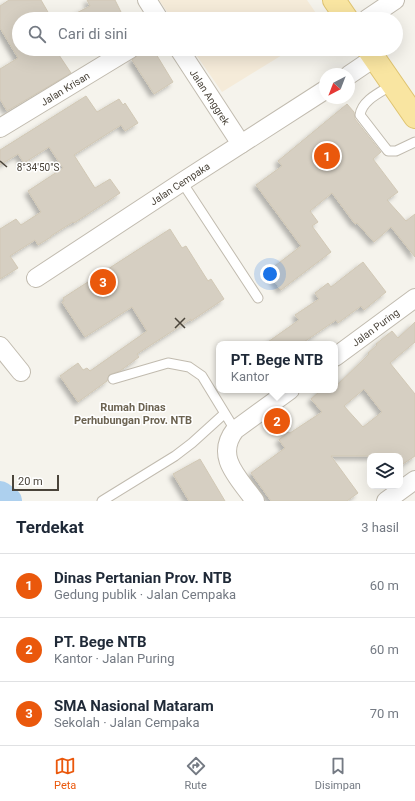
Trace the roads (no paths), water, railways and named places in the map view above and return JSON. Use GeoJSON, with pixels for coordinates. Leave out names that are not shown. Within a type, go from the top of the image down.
{"type":"FeatureCollection","features":[{"type":"Feature","properties":{"kind":"main road"},"geometry":{"type":"LineString","coordinates":[[334,0],[342,12]]}},
{"type":"Feature","properties":{"kind":"main road"},"geometry":{"type":"LineString","coordinates":[[372,56],[415,117]]}},
{"type":"Feature","properties":{"kind":"street"},"geometry":{"type":"LineString","coordinates":[[147,0],[155,12]]}},
{"type":"Feature","properties":{"kind":"street"},"geometry":{"type":"LineString","coordinates":[[377,12],[394,0]]}},
{"type":"Feature","properties":{"kind":"street","name":"Jalan Krisan"},"geometry":{"type":"LineString","coordinates":[[0,128],[118,56]]}},
{"type":"Feature","properties":{"kind":"street","name":"Jalan Anggrek"},"geometry":{"type":"LineString","coordinates":[[184,56],[241,144]]}},
{"type":"Feature","properties":{"kind":"street"},"geometry":{"type":"LineString","coordinates":[[355,69],[369,56]]}},
{"type":"Feature","properties":{"kind":"street","name":"Jalan Cempaka"},"geometry":{"type":"LineString","coordinates":[[36,278],[319,94]]}},
{"type":"Feature","properties":{"kind":"street","name":"Jalan Puring"},"geometry":{"type":"LineString","coordinates":[[338,355],[415,298]]}},
{"type":"Feature","properties":{"kind":"street"},"geometry":{"type":"LineString","coordinates":[[0,346],[21,372]]}},
{"type":"Feature","properties":{"kind":"street"},"geometry":{"type":"LineString","coordinates":[[254,500],[228,463],[226,449],[229,437],[235,430],[286,393]]}},
{"type":"Feature","properties":{"kind":"street"},"geometry":{"type":"LineString","coordinates":[[386,501],[415,480]]}},
{"type":"Feature","properties":{"kind":"lane"},"geometry":{"type":"LineString","coordinates":[[393,85],[368,101],[361,109],[360,115],[388,151],[396,151],[415,142]]}},
{"type":"Feature","properties":{"kind":"lane"},"geometry":{"type":"LineString","coordinates":[[182,182],[258,298]]}},
{"type":"Feature","properties":{"kind":"lane"},"geometry":{"type":"LineString","coordinates":[[113,379],[168,363],[189,367],[202,376],[235,430]]}},
{"type":"Feature","properties":{"kind":"lane"},"geometry":{"type":"LineString","coordinates":[[102,501],[175,456],[224,414]]}},
{"type":"Feature","properties":{"kind":"waterway"},"geometry":{"type":"LineString","coordinates":[[0,495],[8,501]]}},
{"type":"Feature","properties":{"kind":"place","name":"Dinas Pertanian Prov. NTB"},"geometry":{"type":"Point","coordinates":[327,156]}},
{"type":"Feature","properties":{"kind":"place","name":"SMA Nasional Mataram"},"geometry":{"type":"Point","coordinates":[103,282]}},
{"type":"Feature","properties":{"kind":"place","name":"PT. Bege NTB"},"geometry":{"type":"Point","coordinates":[277,421]}},
{"type":"Feature","properties":{"kind":"district","name":"Rumah Dinas Perhubungan Prov. NTB"},"geometry":{"type":"Point","coordinates":[133,413]}}]}
